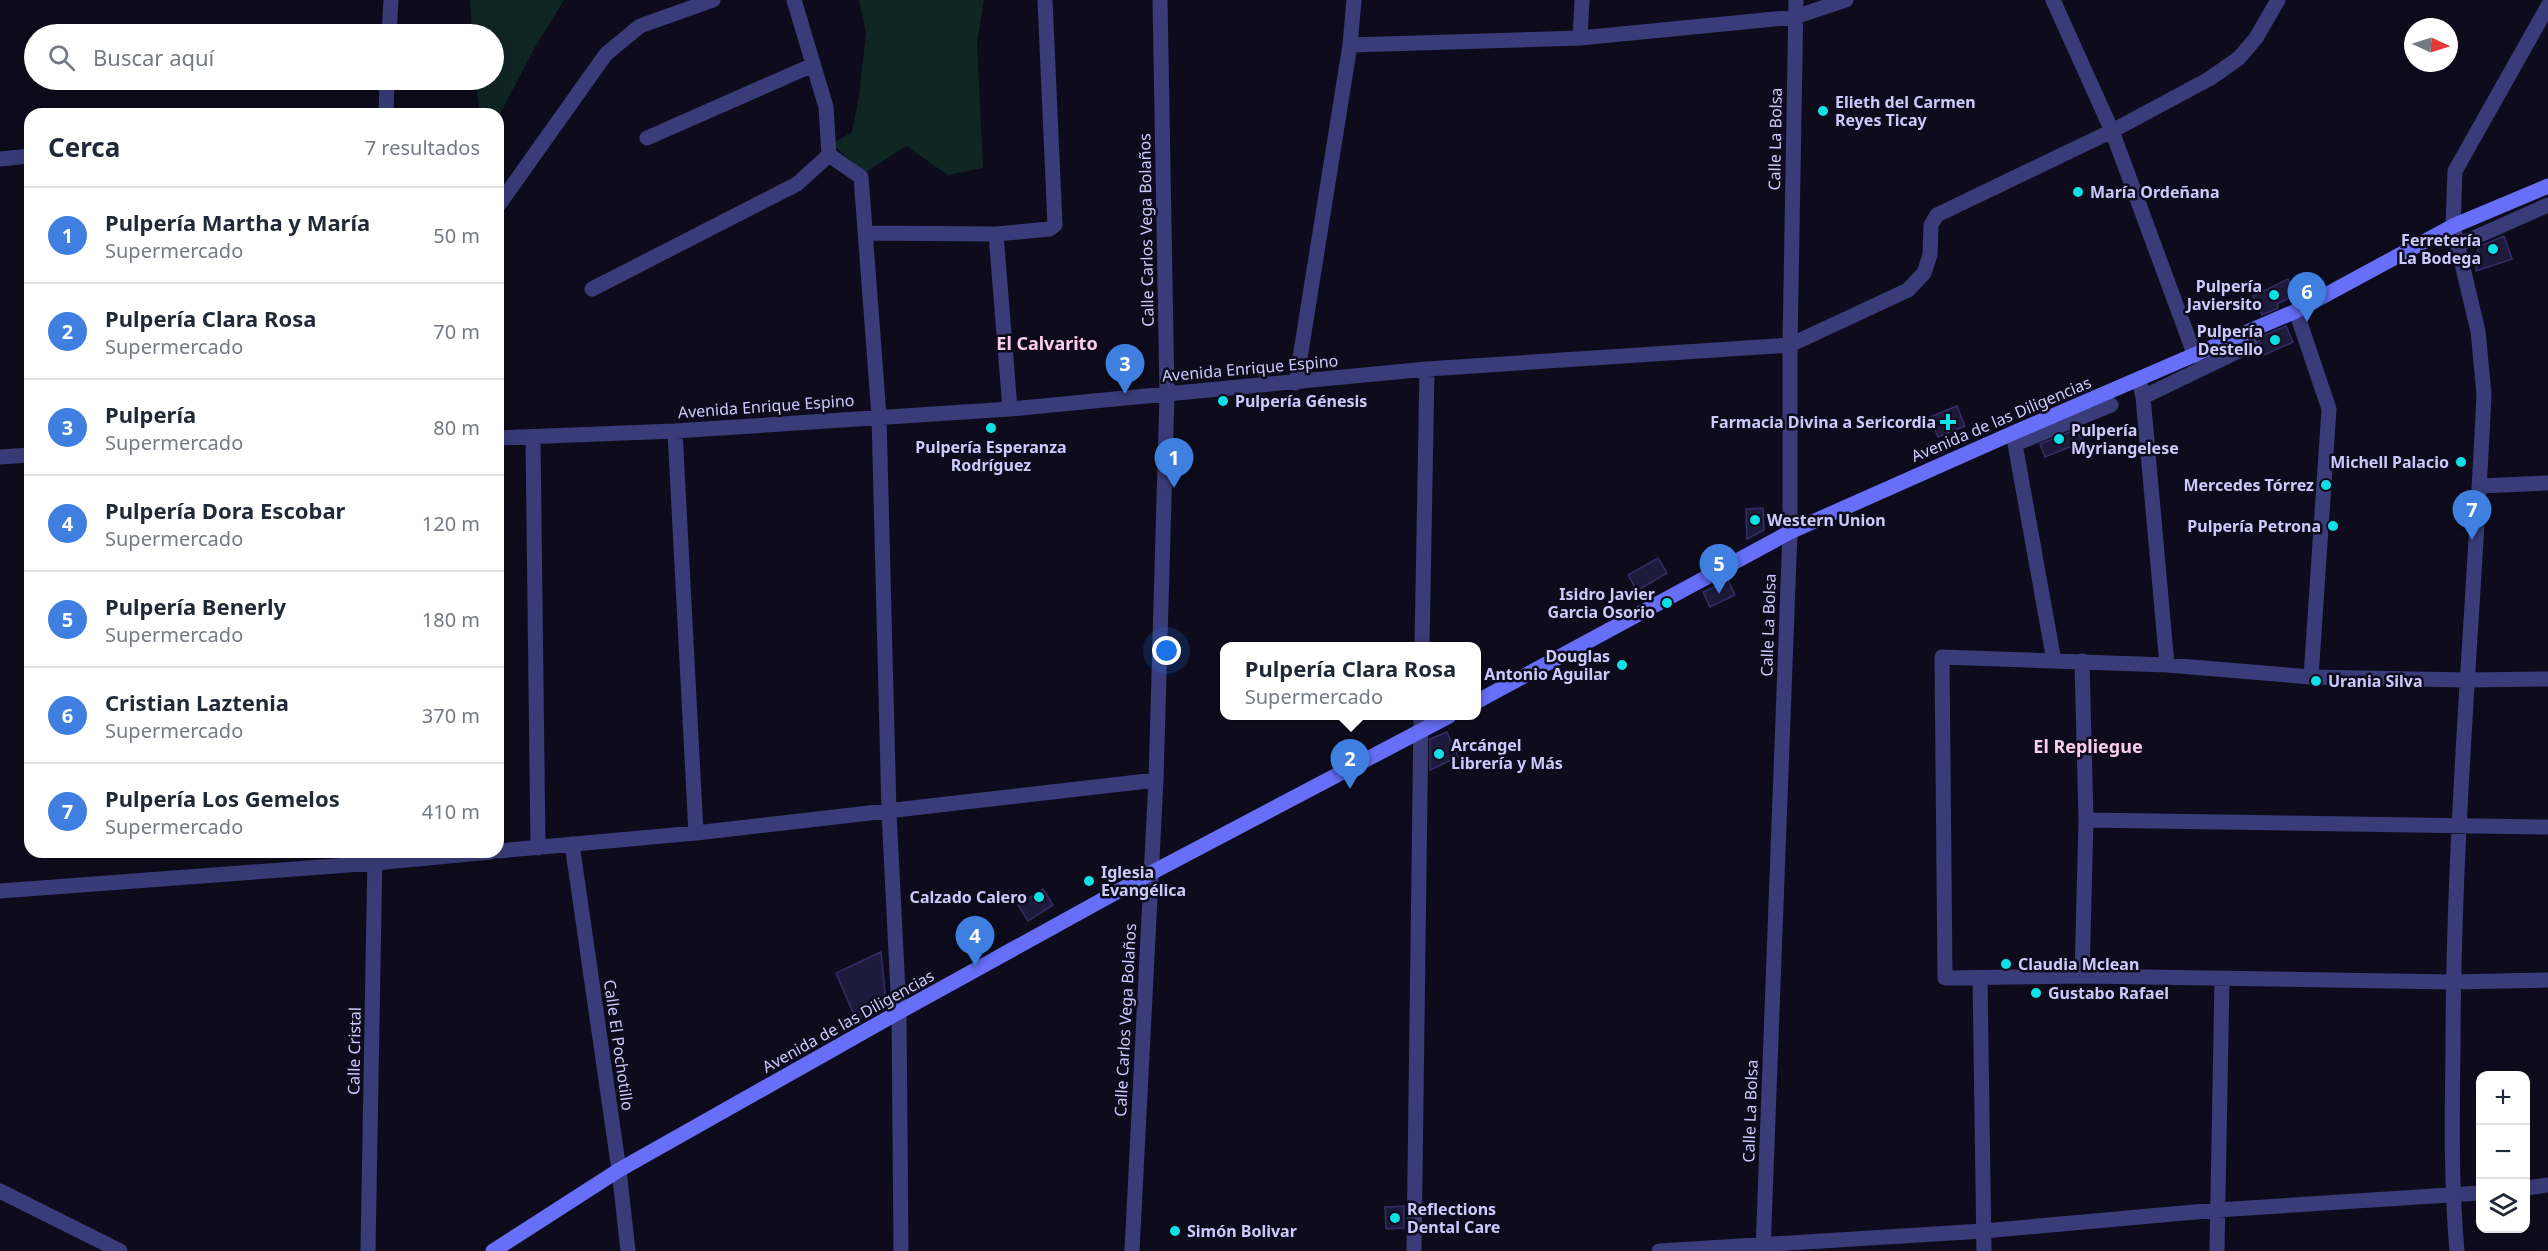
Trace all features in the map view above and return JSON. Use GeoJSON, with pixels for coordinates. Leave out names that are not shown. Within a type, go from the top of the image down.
{"type":"FeatureCollection","features":[{"type":"Feature","properties":{"kind":"street"},"geometry":{"type":"LineString","coordinates":[[390,24],[391,0]]}},
{"type":"Feature","properties":{"kind":"street"},"geometry":{"type":"LineString","coordinates":[[504,198],[606,54],[640,26],[713,0]]}},
{"type":"Feature","properties":{"kind":"street"},"geometry":{"type":"LineString","coordinates":[[794,0],[826,107],[829,155]]}},
{"type":"Feature","properties":{"kind":"street"},"geometry":{"type":"LineString","coordinates":[[867,233],[996,234],[1050,229],[1056,220],[1045,0]]}},
{"type":"Feature","properties":{"kind":"street","name":"Calle Carlos Vega Bolaños"},"geometry":{"type":"LineString","coordinates":[[1132,1251],[1156,780],[1167,394],[1160,0]]}},
{"type":"Feature","properties":{"kind":"street"},"geometry":{"type":"LineString","coordinates":[[1296,383],[1350,45],[1354,0]]}},
{"type":"Feature","properties":{"kind":"street"},"geometry":{"type":"LineString","coordinates":[[1580,38],[1582,0]]}},
{"type":"Feature","properties":{"kind":"street","name":"Calle La Bolsa"},"geometry":{"type":"LineString","coordinates":[[1763,1248],[1790,532],[1790,345],[1796,0]]}},
{"type":"Feature","properties":{"kind":"street"},"geometry":{"type":"LineString","coordinates":[[1350,45],[1580,38],[1795,17],[1846,0]]}},
{"type":"Feature","properties":{"kind":"street"},"geometry":{"type":"LineString","coordinates":[[2053,0],[2112,131],[2195,356]]}},
{"type":"Feature","properties":{"kind":"street"},"geometry":{"type":"LineString","coordinates":[[1790,345],[1908,290],[1924,273],[1930,255],[1931,225],[1937,215],[2112,131],[2209,79],[2239,58],[2256,38],[2278,0]]}},
{"type":"Feature","properties":{"kind":"street"},"geometry":{"type":"LineString","coordinates":[[2457,1251],[2452,1196],[2453,982],[2458,826],[2484,394],[2478,331],[2453,226],[2455,171],[2548,6]]}},
{"type":"Feature","properties":{"kind":"street"},"geometry":{"type":"LineString","coordinates":[[647,138],[813,65]]}},
{"type":"Feature","properties":{"kind":"street"},"geometry":{"type":"LineString","coordinates":[[386,108],[387,90]]}},
{"type":"Feature","properties":{"kind":"street"},"geometry":{"type":"LineString","coordinates":[[829,155],[861,177],[867,233],[879,416],[889,812],[899,1012],[901,1251]]}},
{"type":"Feature","properties":{"kind":"street"},"geometry":{"type":"LineString","coordinates":[[592,289],[797,184],[829,155]]}},
{"type":"Feature","properties":{"kind":"street"},"geometry":{"type":"LineString","coordinates":[[0,159],[24,157]]}},
{"type":"Feature","properties":{"kind":"street","name":"Avenida de las Diligencias"},"geometry":{"type":"LineString","coordinates":[[1481,699],[1790,532],[2013,433],[2296,312],[2453,226],[2548,186]]}},
{"type":"Feature","properties":{"kind":"street"},"geometry":{"type":"LineString","coordinates":[[2458,245],[2548,206]]}},
{"type":"Feature","properties":{"kind":"street"},"geometry":{"type":"LineString","coordinates":[[996,234],[1010,409]]}},
{"type":"Feature","properties":{"kind":"street"},"geometry":{"type":"LineString","coordinates":[[2296,312],[2329,409],[2311,677]]}},
{"type":"Feature","properties":{"kind":"street","name":"Avenida Enrique Espino"},"geometry":{"type":"LineString","coordinates":[[504,438],[675,431],[1010,409],[1428,369],[1790,345]]}},
{"type":"Feature","properties":{"kind":"street"},"geometry":{"type":"LineString","coordinates":[[2143,397],[2251,345]]}},
{"type":"Feature","properties":{"kind":"street"},"geometry":{"type":"LineString","coordinates":[[1422,642],[1428,369]]}},
{"type":"Feature","properties":{"kind":"street"},"geometry":{"type":"LineString","coordinates":[[2139,380],[2143,397],[2167,665]]}},
{"type":"Feature","properties":{"kind":"street"},"geometry":{"type":"LineString","coordinates":[[2054,661],[2015,444],[2111,405]]}},
{"type":"Feature","properties":{"kind":"street"},"geometry":{"type":"LineString","coordinates":[[675,431],[696,833]]}},
{"type":"Feature","properties":{"kind":"street"},"geometry":{"type":"LineString","coordinates":[[533,438],[538,848]]}},
{"type":"Feature","properties":{"kind":"street"},"geometry":{"type":"LineString","coordinates":[[0,457],[24,455]]}},
{"type":"Feature","properties":{"kind":"street"},"geometry":{"type":"LineString","coordinates":[[2480,486],[2548,483]]}},
{"type":"Feature","properties":{"kind":"street"},"geometry":{"type":"LineString","coordinates":[[2548,679],[2311,677],[2167,665],[1942,657],[1945,978],[2082,976],[2453,982],[2548,980]]}},
{"type":"Feature","properties":{"kind":"street"},"geometry":{"type":"LineString","coordinates":[[2082,661],[2086,820],[2082,976]]}},
{"type":"Feature","properties":{"kind":"street"},"geometry":{"type":"LineString","coordinates":[[1414,1251],[1421,723]]}},
{"type":"Feature","properties":{"kind":"street","name":"Avenida de las Diligencias"},"geometry":{"type":"LineString","coordinates":[[493,1251],[619,1170],[1421,723]]}},
{"type":"Feature","properties":{"kind":"street"},"geometry":{"type":"LineString","coordinates":[[504,851],[696,833],[1156,780]]}},
{"type":"Feature","properties":{"kind":"street"},"geometry":{"type":"LineString","coordinates":[[2086,820],[2548,827]]}},
{"type":"Feature","properties":{"kind":"street","name":"Calle El Pochotillo"},"geometry":{"type":"LineString","coordinates":[[572,844],[619,1170],[628,1251]]}},
{"type":"Feature","properties":{"kind":"street"},"geometry":{"type":"LineString","coordinates":[[0,891],[375,858]]}},
{"type":"Feature","properties":{"kind":"street","name":"Calle Cristal"},"geometry":{"type":"LineString","coordinates":[[368,1251],[375,858]]}},
{"type":"Feature","properties":{"kind":"street"},"geometry":{"type":"LineString","coordinates":[[1980,978],[1984,1251]]}},
{"type":"Feature","properties":{"kind":"street"},"geometry":{"type":"LineString","coordinates":[[2217,1251],[2222,979]]}},
{"type":"Feature","properties":{"kind":"street"},"geometry":{"type":"LineString","coordinates":[[2530,1187],[2548,1185]]}},
{"type":"Feature","properties":{"kind":"street"},"geometry":{"type":"LineString","coordinates":[[0,1191],[120,1251]]}},
{"type":"Feature","properties":{"kind":"street"},"geometry":{"type":"LineString","coordinates":[[1659,1251],[1763,1248],[2217,1210],[2476,1194]]}},
{"type":"Feature","properties":{"kind":"green space"},"geometry":{"type":"Polygon","coordinates":[[[470,0],[564,0],[534,49],[503,108],[479,108],[477,90],[504,90],[504,24],[471,24],[470,0]]]}},
{"type":"Feature","properties":{"kind":"green space"},"geometry":{"type":"Polygon","coordinates":[[[859,0],[984,0],[977,43],[983,168],[948,175],[906,146],[865,173],[832,144],[852,132],[859,96],[866,33],[859,0]]]}},
{"type":"Feature","properties":{"kind":"building","name":"Ferretería La Bodega"},"geometry":{"type":"Polygon","coordinates":[[[2504,236],[2512,259],[2476,271],[2478,247],[2504,236]]]}},
{"type":"Feature","properties":{"kind":"building","name":"Pulpería Javiersito"},"geometry":{"type":"Polygon","coordinates":[[[2288,279],[2295,295],[2277,304],[2278,308],[2262,315],[2253,296],[2288,279]]]}},
{"type":"Feature","properties":{"kind":"building","name":"Pulpería Destello"},"geometry":{"type":"Polygon","coordinates":[[[2286,326],[2293,342],[2264,355],[2258,338],[2286,326]]]}},
{"type":"Feature","properties":{"kind":"building","name":"Farmacia Divina a Sericordia"},"geometry":{"type":"Polygon","coordinates":[[[1957,406],[1965,426],[1938,437],[1930,417],[1957,406]]]}},
{"type":"Feature","properties":{"kind":"building","name":"Pulpería Myriangelese"},"geometry":{"type":"Polygon","coordinates":[[[2077,429],[2082,442],[2045,457],[2040,444],[2077,429]]]}},
{"type":"Feature","properties":{"kind":"building","name":"Western Union"},"geometry":{"type":"Polygon","coordinates":[[[1763,508],[1764,530],[1747,539],[1746,509],[1763,508]]]}},
{"type":"Feature","properties":{"kind":"building"},"geometry":{"type":"Polygon","coordinates":[[[1658,558],[1667,573],[1637,591],[1628,575],[1658,558]]]}},
{"type":"Feature","properties":{"kind":"building"},"geometry":{"type":"Polygon","coordinates":[[[1728,580],[1735,595],[1710,607],[1703,592],[1728,580]]]}},
{"type":"Feature","properties":{"kind":"building","name":"Arcángel Librería y Más"},"geometry":{"type":"Polygon","coordinates":[[[1447,732],[1458,757],[1430,770],[1430,739],[1447,732]]]}},
{"type":"Feature","properties":{"kind":"building","name":"Calzado Calero"},"geometry":{"type":"Polygon","coordinates":[[[1043,889],[1053,905],[1028,921],[1018,905],[1043,889]]]}},
{"type":"Feature","properties":{"kind":"building"},"geometry":{"type":"Polygon","coordinates":[[[881,952],[885,992],[882,1008],[856,1019],[836,973],[881,952]]]}},
{"type":"Feature","properties":{"kind":"building","name":"Reflections Dental Care"},"geometry":{"type":"Polygon","coordinates":[[[1404,1206],[1404,1228],[1386,1229],[1385,1207],[1404,1206]]]}},
{"type":"Feature","properties":{"kind":"place","name":"Elieth del Carmen Reyes Ticay"},"geometry":{"type":"Point","coordinates":[1823,111]}},
{"type":"Feature","properties":{"kind":"place","name":"María Ordeñana"},"geometry":{"type":"Point","coordinates":[2078,192]}},
{"type":"Feature","properties":{"kind":"place","name":"Ferretería La Bodega"},"geometry":{"type":"Point","coordinates":[2493,249]}},
{"type":"Feature","properties":{"kind":"place","name":"Pulpería Javiersito"},"geometry":{"type":"Point","coordinates":[2274,295]}},
{"type":"Feature","properties":{"kind":"place","name":"Cristian Laztenia"},"geometry":{"type":"Point","coordinates":[2307,322]}},
{"type":"Feature","properties":{"kind":"place","name":"Pulpería Destello"},"geometry":{"type":"Point","coordinates":[2275,340]}},
{"type":"Feature","properties":{"kind":"place","name":"Pulpería"},"geometry":{"type":"Point","coordinates":[1125,394]}},
{"type":"Feature","properties":{"kind":"place","name":"Pulpería Génesis"},"geometry":{"type":"Point","coordinates":[1223,401]}},
{"type":"Feature","properties":{"kind":"place","name":"Farmacia Divina a Sericordia"},"geometry":{"type":"Point","coordinates":[1948,422]}},
{"type":"Feature","properties":{"kind":"place","name":"Pulpería Esperanza Rodríguez"},"geometry":{"type":"Point","coordinates":[991,428]}},
{"type":"Feature","properties":{"kind":"place","name":"Pulpería Myriangelese"},"geometry":{"type":"Point","coordinates":[2059,439]}},
{"type":"Feature","properties":{"kind":"place","name":"Michell Palacio"},"geometry":{"type":"Point","coordinates":[2461,462]}},
{"type":"Feature","properties":{"kind":"place","name":"Mercedes Tórrez"},"geometry":{"type":"Point","coordinates":[2326,485]}},
{"type":"Feature","properties":{"kind":"place","name":"Pulpería Martha y María"},"geometry":{"type":"Point","coordinates":[1174,488]}},
{"type":"Feature","properties":{"kind":"place","name":"Western Union"},"geometry":{"type":"Point","coordinates":[1755,520]}},
{"type":"Feature","properties":{"kind":"place","name":"Pulpería Petrona"},"geometry":{"type":"Point","coordinates":[2333,526]}},
{"type":"Feature","properties":{"kind":"place","name":"Pulpería Los Gemelos"},"geometry":{"type":"Point","coordinates":[2472,540]}},
{"type":"Feature","properties":{"kind":"place","name":"Pulpería Benerly"},"geometry":{"type":"Point","coordinates":[1719,594]}},
{"type":"Feature","properties":{"kind":"place","name":"Isidro Javier Garcia Osorio"},"geometry":{"type":"Point","coordinates":[1667,603]}},
{"type":"Feature","properties":{"kind":"place","name":"Douglas Antonio Aguilar"},"geometry":{"type":"Point","coordinates":[1622,665]}},
{"type":"Feature","properties":{"kind":"place","name":"Urania Silva"},"geometry":{"type":"Point","coordinates":[2316,681]}},
{"type":"Feature","properties":{"kind":"place","name":"Arcángel Librería y Más"},"geometry":{"type":"Point","coordinates":[1439,754]}},
{"type":"Feature","properties":{"kind":"place","name":"Pulpería Clara Rosa"},"geometry":{"type":"Point","coordinates":[1350,789]}},
{"type":"Feature","properties":{"kind":"place","name":"Iglesia Evangélica"},"geometry":{"type":"Point","coordinates":[1089,881]}},
{"type":"Feature","properties":{"kind":"place","name":"Calzado Calero"},"geometry":{"type":"Point","coordinates":[1039,897]}},
{"type":"Feature","properties":{"kind":"place","name":"Claudia Mclean"},"geometry":{"type":"Point","coordinates":[2006,964]}},
{"type":"Feature","properties":{"kind":"place","name":"Pulpería Dora Escobar"},"geometry":{"type":"Point","coordinates":[975,966]}},
{"type":"Feature","properties":{"kind":"place","name":"Gustabo Rafael"},"geometry":{"type":"Point","coordinates":[2036,993]}},
{"type":"Feature","properties":{"kind":"place","name":"Reflections Dental Care"},"geometry":{"type":"Point","coordinates":[1395,1218]}},
{"type":"Feature","properties":{"kind":"place","name":"Simón Bolivar"},"geometry":{"type":"Point","coordinates":[1175,1231]}},
{"type":"Feature","properties":{"kind":"district","name":"El Calvarito"},"geometry":{"type":"Point","coordinates":[1047,344]}},
{"type":"Feature","properties":{"kind":"district","name":"El Repliegue"},"geometry":{"type":"Point","coordinates":[2088,747]}}]}
